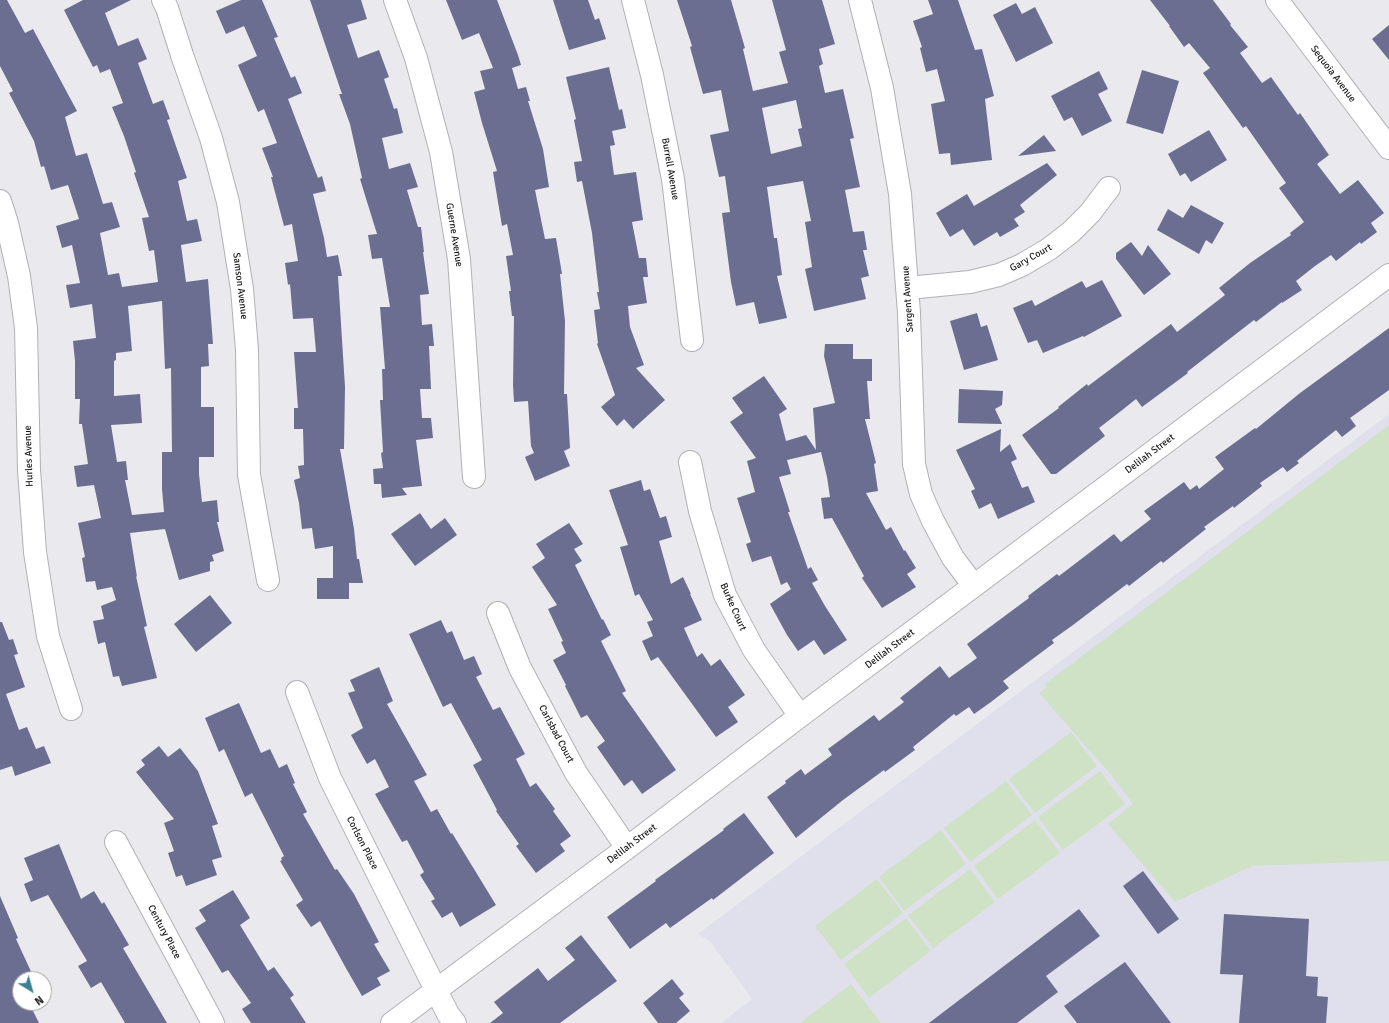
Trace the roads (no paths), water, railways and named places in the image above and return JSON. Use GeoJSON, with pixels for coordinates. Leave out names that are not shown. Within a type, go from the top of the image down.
{"type":"FeatureCollection","features":[{"type":"Feature","properties":{"kind":"street","name":"Samson Avenue"},"geometry":{"type":"LineString","coordinates":[[163,0],[168,8],[182,55],[211,138],[228,202],[242,289],[247,350],[248,475],[268,580]]}},
{"type":"Feature","properties":{"kind":"street","name":"Guerne Avenue"},"geometry":{"type":"LineString","coordinates":[[395,0],[416,58],[441,152],[459,259],[474,477]]}},
{"type":"Feature","properties":{"kind":"street","name":"Burrell Avenue"},"geometry":{"type":"LineString","coordinates":[[633,0],[652,75],[673,179],[692,340]]}},
{"type":"Feature","properties":{"kind":"street","name":"Sargent Avenue"},"geometry":{"type":"LineString","coordinates":[[860,0],[882,88],[900,194],[908,288],[914,464],[921,494],[933,521],[953,558],[974,586]]}},
{"type":"Feature","properties":{"kind":"street","name":"Sequoia Avenue"},"geometry":{"type":"LineString","coordinates":[[1277,0],[1389,148]]}},
{"type":"Feature","properties":{"kind":"street","name":"Gary Court"},"geometry":{"type":"LineString","coordinates":[[908,288],[970,282],[999,275],[1022,265],[1049,249],[1071,232],[1090,213],[1108,188]]}},
{"type":"Feature","properties":{"kind":"street","name":"Hurles Avenue"},"geometry":{"type":"LineString","coordinates":[[0,200],[7,223],[19,276],[26,328],[29,470],[35,552],[48,636],[71,709]]}},
{"type":"Feature","properties":{"kind":"street","name":"Delilah Street"},"geometry":{"type":"LineString","coordinates":[[392,1023],[1389,275]]}},
{"type":"Feature","properties":{"kind":"street","name":"Burke Court"},"geometry":{"type":"LineString","coordinates":[[690,462],[700,511],[725,594],[754,650],[800,716]]}},
{"type":"Feature","properties":{"kind":"street","name":"Carlsbad Court"},"geometry":{"type":"LineString","coordinates":[[498,613],[520,668],[576,773],[627,848]]}},
{"type":"Feature","properties":{"kind":"street","name":"Corlson Place"},"geometry":{"type":"LineString","coordinates":[[297,692],[330,778],[448,1014],[455,1023]]}},
{"type":"Feature","properties":{"kind":"street","name":"Century Place"},"geometry":{"type":"LineString","coordinates":[[116,842],[213,1023]]}}]}
